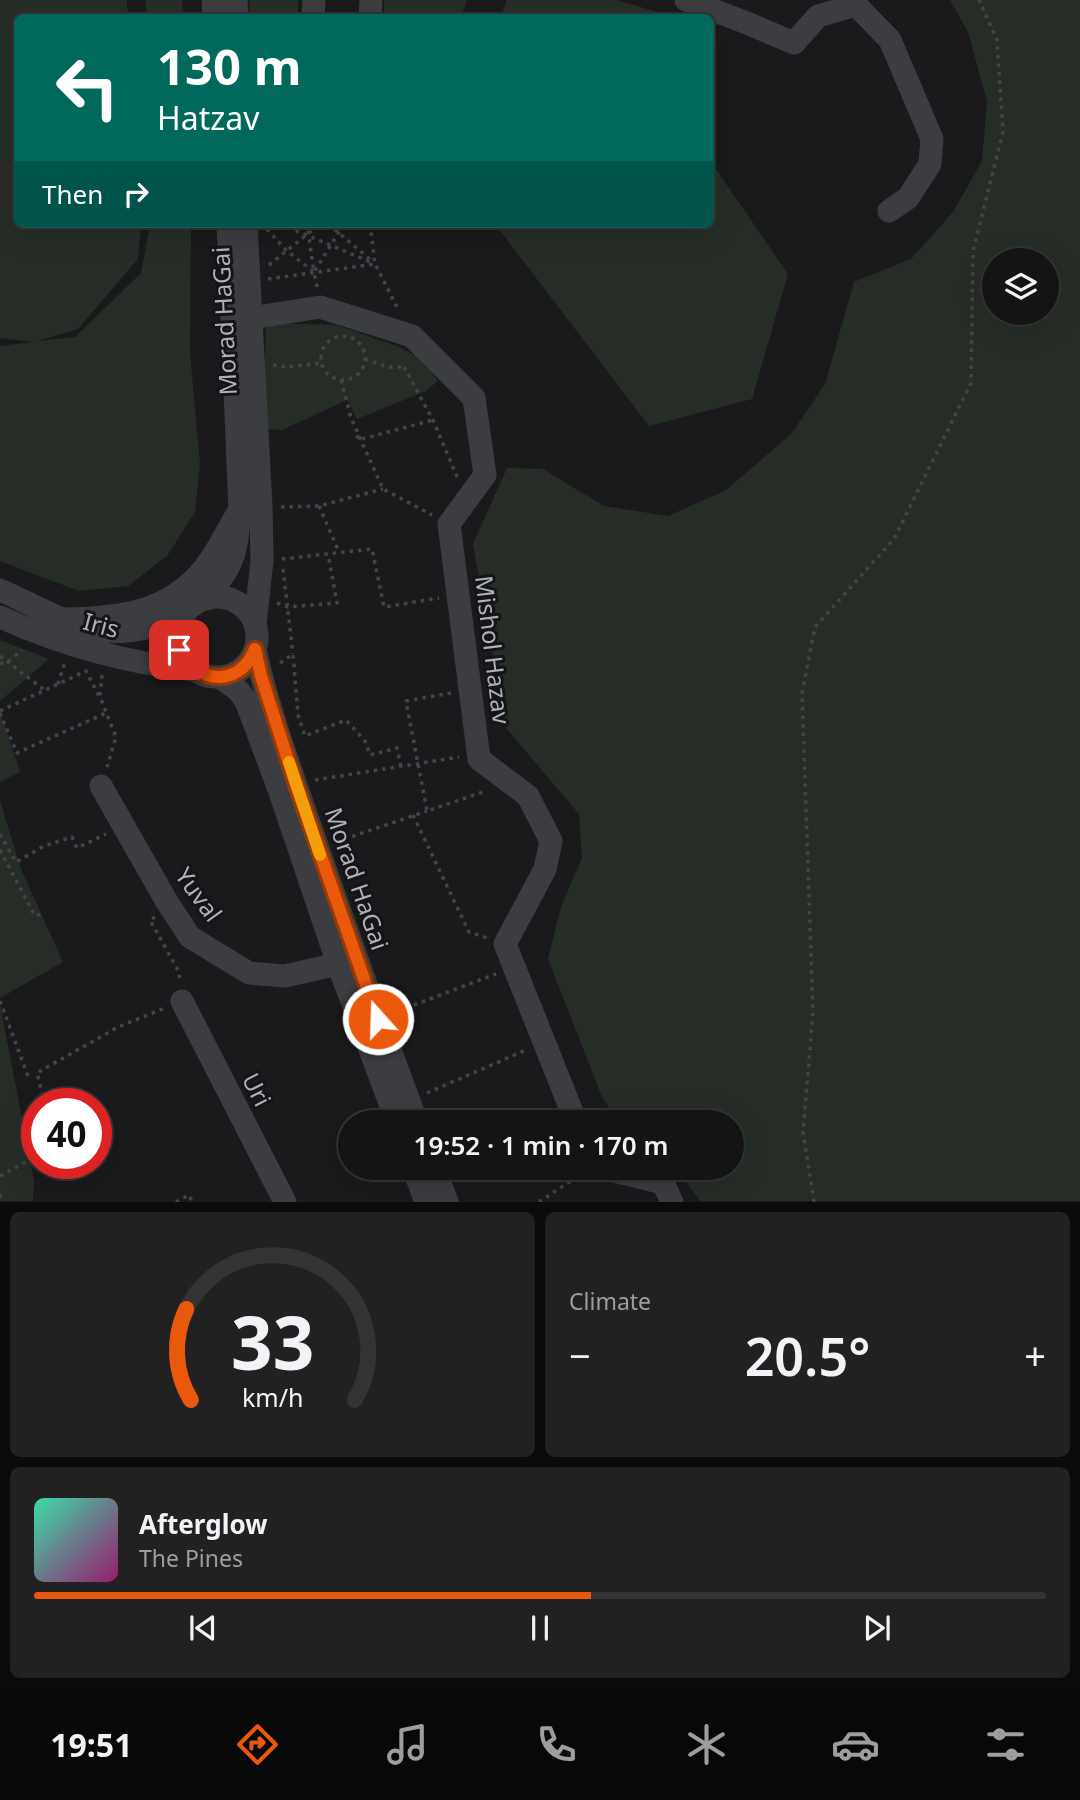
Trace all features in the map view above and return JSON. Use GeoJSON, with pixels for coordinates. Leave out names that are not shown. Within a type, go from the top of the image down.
{"type":"FeatureCollection","features":[{"type":"Feature","properties":{"kind":"street"},"geometry":{"type":"LineString","coordinates":[[686,0],[794,43],[818,16],[856,5],[890,40],[932,139],[930,164],[908,198],[889,211]]}},
{"type":"Feature","properties":{"kind":"street","name":"Morad HaGai"},"geometry":{"type":"LineString","coordinates":[[228,228],[251,509],[272,560],[258,595],[255,624]]}},
{"type":"Feature","properties":{"kind":"street","name":"Morad HaGai"},"geometry":{"type":"LineString","coordinates":[[206,599],[223,578],[236,554],[251,509],[253,362],[246,228]]}},
{"type":"Feature","properties":{"kind":"street"},"geometry":{"type":"LineString","coordinates":[[251,318],[320,307],[412,336],[474,398],[485,475],[449,524]]}},
{"type":"Feature","properties":{"kind":"street"},"geometry":{"type":"LineString","coordinates":[[65,619],[121,616],[153,608],[182,590],[206,566],[251,509]]}},
{"type":"Feature","properties":{"kind":"street","name":"Mishol Hazav"},"geometry":{"type":"LineString","coordinates":[[449,524],[479,759],[528,796],[551,841],[545,869],[505,944]]}},
{"type":"Feature","properties":{"kind":"street","name":"Iris"},"geometry":{"type":"LineString","coordinates":[[0,590],[92,630],[125,632],[160,626],[184,616]]}},
{"type":"Feature","properties":{"kind":"street"},"geometry":{"type":"LineString","coordinates":[[220,597],[233,600],[244,608],[255,624],[257,632],[252,659],[230,675],[204,675],[185,661],[179,650],[179,625],[194,605],[206,599],[220,597]]}},
{"type":"Feature","properties":{"kind":"street","name":"Iris"},"geometry":{"type":"LineString","coordinates":[[0,617],[40,635],[104,655],[194,670]]}},
{"type":"Feature","properties":{"kind":"street","name":"Morad HaGai"},"geometry":{"type":"LineString","coordinates":[[255,649],[261,676],[318,848],[413,1110]]}},
{"type":"Feature","properties":{"kind":"street","name":"Morad HaGai"},"geometry":{"type":"LineString","coordinates":[[219,677],[238,690],[246,701],[393,1110]]}},
{"type":"Feature","properties":{"kind":"street","name":"Yuval"},"geometry":{"type":"LineString","coordinates":[[101,786],[190,937],[249,973],[285,976],[338,964]]}},
{"type":"Feature","properties":{"kind":"street"},"geometry":{"type":"LineString","coordinates":[[505,944],[571,1110]]}},
{"type":"Feature","properties":{"kind":"street","name":"Uri"},"geometry":{"type":"LineString","coordinates":[[182,1001],[285,1202]]}},
{"type":"Feature","properties":{"kind":"street"},"geometry":{"type":"LineString","coordinates":[[418,1180],[426,1202]]}},
{"type":"Feature","properties":{"kind":"street"},"geometry":{"type":"LineString","coordinates":[[439,1180],[447,1202]]}},
{"type":"Feature","properties":{"kind":"street"},"geometry":{"type":"LineString","coordinates":[[646,1180],[663,1183],[672,1202]]}},
{"type":"Feature","properties":{"kind":"path"},"geometry":{"type":"LineString","coordinates":[[814,1202],[803,1132],[813,1012],[802,693],[815,627],[894,539],[971,383],[973,251],[1003,132],[997,40],[979,0]]}},
{"type":"Feature","properties":{"kind":"path"},"geometry":{"type":"LineString","coordinates":[[265,228],[286,250],[314,272]]}},
{"type":"Feature","properties":{"kind":"path"},"geometry":{"type":"LineString","coordinates":[[290,228],[375,264]]}},
{"type":"Feature","properties":{"kind":"path"},"geometry":{"type":"LineString","coordinates":[[307,228],[314,272]]}},
{"type":"Feature","properties":{"kind":"path"},"geometry":{"type":"LineString","coordinates":[[249,282],[315,228]]}},
{"type":"Feature","properties":{"kind":"path"},"geometry":{"type":"LineString","coordinates":[[332,228],[375,264]]}},
{"type":"Feature","properties":{"kind":"path"},"geometry":{"type":"LineString","coordinates":[[314,272],[341,228]]}},
{"type":"Feature","properties":{"kind":"path"},"geometry":{"type":"LineString","coordinates":[[370,228],[375,264],[412,336]]}},
{"type":"Feature","properties":{"kind":"path"},"geometry":{"type":"LineString","coordinates":[[249,282],[375,264]]}},
{"type":"Feature","properties":{"kind":"path"},"geometry":{"type":"LineString","coordinates":[[341,336],[356,340],[361,345],[365,359],[354,377],[341,380],[328,375],[320,355],[327,342],[341,336]]}},
{"type":"Feature","properties":{"kind":"path"},"geometry":{"type":"LineString","coordinates":[[365,359],[388,367],[404,367],[430,355]]}},
{"type":"Feature","properties":{"kind":"path"},"geometry":{"type":"LineString","coordinates":[[253,362],[287,367],[321,363]]}},
{"type":"Feature","properties":{"kind":"path"},"geometry":{"type":"LineString","coordinates":[[404,367],[433,421],[467,500]]}},
{"type":"Feature","properties":{"kind":"path"},"geometry":{"type":"LineString","coordinates":[[341,380],[351,418],[383,489],[449,524]]}},
{"type":"Feature","properties":{"kind":"path"},"geometry":{"type":"LineString","coordinates":[[356,436],[362,439],[433,421]]}},
{"type":"Feature","properties":{"kind":"path"},"geometry":{"type":"LineString","coordinates":[[251,509],[319,506],[383,489]]}},
{"type":"Feature","properties":{"kind":"path"},"geometry":{"type":"LineString","coordinates":[[319,506],[340,553]]}},
{"type":"Feature","properties":{"kind":"path"},"geometry":{"type":"LineString","coordinates":[[401,767],[397,748],[370,754],[365,741],[346,720],[305,736],[298,715],[288,607],[272,560],[372,550],[384,607],[458,594]]}},
{"type":"Feature","properties":{"kind":"path"},"geometry":{"type":"LineString","coordinates":[[258,595],[288,607],[337,603],[328,554]]}},
{"type":"Feature","properties":{"kind":"path"},"geometry":{"type":"LineString","coordinates":[[261,676],[293,654]]}},
{"type":"Feature","properties":{"kind":"path"},"geometry":{"type":"LineString","coordinates":[[100,697],[104,655]]}},
{"type":"Feature","properties":{"kind":"path"},"geometry":{"type":"LineString","coordinates":[[0,656],[44,690]]}},
{"type":"Feature","properties":{"kind":"path"},"geometry":{"type":"LineString","coordinates":[[0,664],[9,661]]}},
{"type":"Feature","properties":{"kind":"path"},"geometry":{"type":"LineString","coordinates":[[101,786],[116,737],[100,697],[86,671],[0,712],[17,753],[106,713]]}},
{"type":"Feature","properties":{"kind":"path"},"geometry":{"type":"LineString","coordinates":[[427,811],[406,701],[470,690]]}},
{"type":"Feature","properties":{"kind":"path"},"geometry":{"type":"LineString","coordinates":[[327,777],[479,755]]}},
{"type":"Feature","properties":{"kind":"path"},"geometry":{"type":"LineString","coordinates":[[318,848],[511,783]]}},
{"type":"Feature","properties":{"kind":"path"},"geometry":{"type":"LineString","coordinates":[[413,815],[469,932],[505,944]]}},
{"type":"Feature","properties":{"kind":"path"},"geometry":{"type":"LineString","coordinates":[[0,834],[16,862],[44,846],[72,837],[77,848],[124,825]]}},
{"type":"Feature","properties":{"kind":"path"},"geometry":{"type":"LineString","coordinates":[[0,850],[35,916],[45,912]]}},
{"type":"Feature","properties":{"kind":"path"},"geometry":{"type":"LineString","coordinates":[[41,1088],[37,1073],[118,1027],[182,1001],[179,972],[150,920],[172,909]]}},
{"type":"Feature","properties":{"kind":"path"},"geometry":{"type":"LineString","coordinates":[[378,1019],[514,967]]}},
{"type":"Feature","properties":{"kind":"path"},"geometry":{"type":"LineString","coordinates":[[0,1001],[28,1076]]}},
{"type":"Feature","properties":{"kind":"path"},"geometry":{"type":"LineString","coordinates":[[415,1110],[544,1042]]}},
{"type":"Feature","properties":{"kind":"path"},"geometry":{"type":"LineString","coordinates":[[0,1176],[21,1165]]}},
{"type":"Feature","properties":{"kind":"path"},"geometry":{"type":"LineString","coordinates":[[539,1202],[575,1180]]}},
{"type":"Feature","properties":{"kind":"path"},"geometry":{"type":"LineString","coordinates":[[0,1195],[1,1202]]}},
{"type":"Feature","properties":{"kind":"path"},"geometry":{"type":"LineString","coordinates":[[176,1202],[189,1195],[192,1202]]}},
{"type":"Feature","properties":{"kind":"shaded area"},"geometry":{"type":"Polygon","coordinates":[[[0,0],[127,0],[128,14],[14,14],[14,228],[141,228],[138,259],[78,329],[38,341],[75,337],[141,273],[149,228],[191,228],[190,353],[200,464],[195,512],[167,556],[128,586],[79,591],[0,561],[0,346],[33,342],[0,338],[0,0]]]}},
{"type":"Feature","properties":{"kind":"shaded area"},"geometry":{"type":"Polygon","coordinates":[[[145,0],[182,0],[184,14],[147,14],[145,0]]]}},
{"type":"Feature","properties":{"kind":"shaded area"},"geometry":{"type":"Polygon","coordinates":[[[249,0],[298,0],[298,14],[250,14],[249,0]]]}},
{"type":"Feature","properties":{"kind":"shaded area"},"geometry":{"type":"Polygon","coordinates":[[[384,0],[467,0],[462,14],[383,14],[384,0]]]}},
{"type":"Feature","properties":{"kind":"shaded area"},"geometry":{"type":"Polygon","coordinates":[[[507,0],[617,0],[664,14],[501,14],[507,0]]]}},
{"type":"Feature","properties":{"kind":"shaded area"},"geometry":{"type":"Polygon","coordinates":[[[950,0],[1080,0],[1080,1201],[700,1201],[685,1180],[744,1180],[744,1110],[611,1110],[602,1097],[548,959],[561,907],[582,858],[579,814],[506,728],[473,544],[507,468],[543,469],[604,506],[668,516],[726,490],[792,433],[825,384],[854,282],[911,259],[953,212],[982,161],[987,101],[968,32],[950,0]]]}},
{"type":"Feature","properties":{"kind":"shaded area"},"geometry":{"type":"Polygon","coordinates":[[[714,166],[788,274],[752,399],[649,426],[498,228],[714,228],[714,166]]]}},
{"type":"Feature","properties":{"kind":"shaded area"},"geometry":{"type":"Polygon","coordinates":[[[266,323],[336,325],[399,347],[421,359],[438,381],[426,391],[357,419],[347,400],[282,430],[263,429],[266,323]]]}},
{"type":"Feature","properties":{"kind":"shaded area"},"geometry":{"type":"Polygon","coordinates":[[[0,640],[49,659],[0,701],[0,640]]]}},
{"type":"Feature","properties":{"kind":"shaded area"},"geometry":{"type":"Polygon","coordinates":[[[0,711],[20,772],[0,782],[0,711]]]}},
{"type":"Feature","properties":{"kind":"shaded area"},"geometry":{"type":"Polygon","coordinates":[[[0,801],[21,869],[63,962],[0,998],[0,801]]]}},
{"type":"Feature","properties":{"kind":"shaded area"},"geometry":{"type":"Polygon","coordinates":[[[0,1004],[21,1113],[21,1179],[34,1181],[33,1201],[0,1201],[0,1004]]]}},
{"type":"Feature","properties":{"kind":"slow traffic"},"geometry":{"type":"LineString","coordinates":[[289,762],[320,855]]}},
{"type":"Feature","properties":{"kind":"route"},"geometry":{"type":"LineString","coordinates":[[179,650],[194,670],[217,677],[230,675],[242,668],[252,659],[255,649],[296,785],[378,1019]]}}]}
